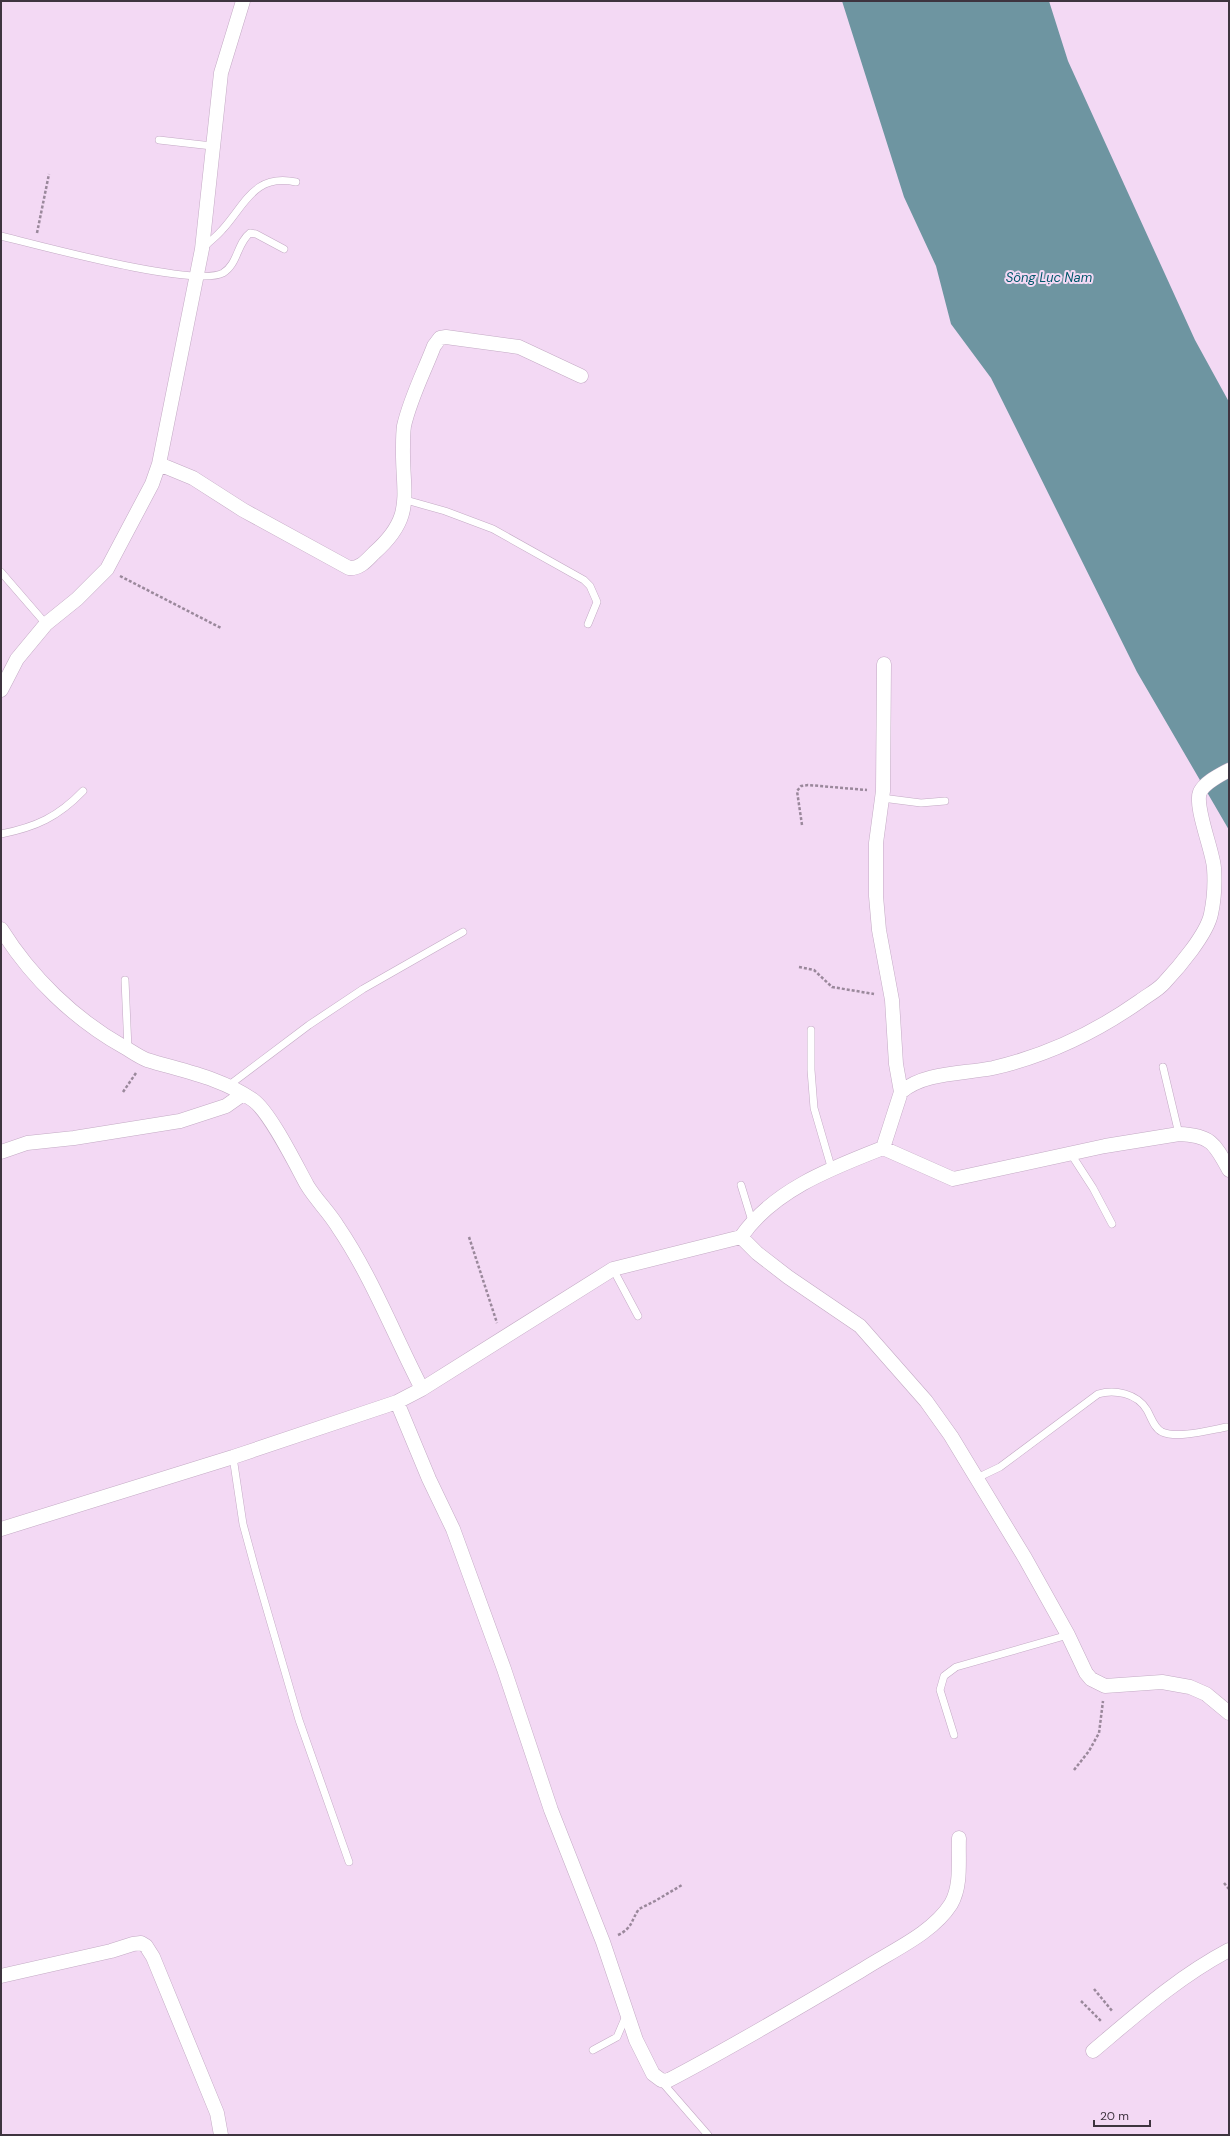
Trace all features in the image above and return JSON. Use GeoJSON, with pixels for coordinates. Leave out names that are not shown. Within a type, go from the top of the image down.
{"type":"FeatureCollection","features":[{"type":"Feature","properties":{"kind":"street"},"geometry":{"type":"LineString","coordinates":[[1,690],[17,659],[46,624],[77,599],[107,569],[152,484],[159,464],[202,248],[221,73],[243,1]]}},
{"type":"Feature","properties":{"kind":"street"},"geometry":{"type":"LineString","coordinates":[[159,464],[193,478],[243,510],[349,568],[360,566],[383,546],[397,526],[406,500],[403,457],[404,427],[434,346],[440,338],[446,337],[519,347],[580,376]]}},
{"type":"Feature","properties":{"kind":"street"},"geometry":{"type":"LineString","coordinates":[[883,1148],[900,1092],[896,1064],[892,1000],[879,930],[876,896],[876,843],[883,795],[884,664]]}},
{"type":"Feature","properties":{"kind":"street"},"geometry":{"type":"LineString","coordinates":[[900,1092],[918,1081],[995,1068],[1054,1050],[1130,1008],[1163,985],[1193,950],[1211,915],[1214,868],[1199,803],[1200,792],[1209,782],[1229,770]]}},
{"type":"Feature","properties":{"kind":"street"},"geometry":{"type":"LineString","coordinates":[[1,928],[11,945],[60,1002],[110,1039],[145,1059],[194,1073],[228,1086],[254,1101],[272,1123],[310,1190],[338,1227],[383,1307],[399,1344],[422,1389]]}},
{"type":"Feature","properties":{"kind":"street"},"geometry":{"type":"LineString","coordinates":[[1,1152],[26,1143],[74,1138],[180,1121],[226,1106],[243,1094]]}},
{"type":"Feature","properties":{"kind":"street"},"geometry":{"type":"LineString","coordinates":[[1,1529],[234,1457],[396,1402],[422,1389],[613,1269],[741,1237],[752,1221],[775,1200],[832,1170],[883,1148],[953,1179],[1071,1154],[1179,1134],[1201,1136],[1212,1142],[1229,1170]]}},
{"type":"Feature","properties":{"kind":"street"},"geometry":{"type":"LineString","coordinates":[[741,1237],[757,1253],[788,1277],[849,1318],[873,1338],[926,1401],[951,1436],[977,1478],[1068,1635],[1086,1673],[1091,1679],[1105,1686],[1162,1682],[1190,1687],[1206,1694],[1229,1713]]}},
{"type":"Feature","properties":{"kind":"street"},"geometry":{"type":"LineString","coordinates":[[396,1402],[429,1479],[453,1528],[504,1668],[551,1810],[603,1942],[636,2040],[650,2068],[661,2080],[668,2081],[780,2019],[919,1934],[940,1918],[956,1893],[958,1882],[959,1838]]}},
{"type":"Feature","properties":{"kind":"street"},"geometry":{"type":"LineString","coordinates":[[1,1976],[111,1951],[133,1944],[141,1943],[146,1946],[153,1957],[218,2113],[221,2135]]}},
{"type":"Feature","properties":{"kind":"street"},"geometry":{"type":"LineString","coordinates":[[1093,2051],[1162,1992],[1190,1972],[1229,1950]]}},
{"type":"Feature","properties":{"kind":"lane"},"geometry":{"type":"LineString","coordinates":[[159,140],[212,146]]}},
{"type":"Feature","properties":{"kind":"lane"},"geometry":{"type":"LineString","coordinates":[[202,248],[222,230],[256,189],[283,179],[296,182]]}},
{"type":"Feature","properties":{"kind":"lane"},"geometry":{"type":"LineString","coordinates":[[1,236],[128,266],[196,277],[223,273],[233,264],[246,237],[250,234],[256,234],[284,250]]}},
{"type":"Feature","properties":{"kind":"lane"},"geometry":{"type":"LineString","coordinates":[[406,500],[445,511],[492,529],[584,580],[590,586],[597,602],[588,624]]}},
{"type":"Feature","properties":{"kind":"lane"},"geometry":{"type":"LineString","coordinates":[[1,572],[46,624]]}},
{"type":"Feature","properties":{"kind":"lane"},"geometry":{"type":"LineString","coordinates":[[1,834],[22,830],[48,820],[68,807],[83,791]]}},
{"type":"Feature","properties":{"kind":"lane"},"geometry":{"type":"LineString","coordinates":[[883,795],[921,803],[945,801]]}},
{"type":"Feature","properties":{"kind":"lane"},"geometry":{"type":"LineString","coordinates":[[228,1086],[309,1024],[364,989],[463,932]]}},
{"type":"Feature","properties":{"kind":"lane"},"geometry":{"type":"LineString","coordinates":[[125,980],[128,1049]]}},
{"type":"Feature","properties":{"kind":"lane"},"geometry":{"type":"LineString","coordinates":[[811,1030],[811,1070],[814,1108],[832,1170]]}},
{"type":"Feature","properties":{"kind":"lane"},"geometry":{"type":"LineString","coordinates":[[1163,1067],[1179,1134]]}},
{"type":"Feature","properties":{"kind":"lane"},"geometry":{"type":"LineString","coordinates":[[1071,1154],[1093,1188],[1112,1224]]}},
{"type":"Feature","properties":{"kind":"lane"},"geometry":{"type":"LineString","coordinates":[[741,1185],[752,1221]]}},
{"type":"Feature","properties":{"kind":"lane"},"geometry":{"type":"LineString","coordinates":[[613,1269],[638,1316]]}},
{"type":"Feature","properties":{"kind":"lane"},"geometry":{"type":"LineString","coordinates":[[977,1478],[1000,1467],[1098,1394],[1107,1391],[1137,1398],[1146,1408],[1156,1426],[1166,1433],[1187,1434],[1227,1427]]}},
{"type":"Feature","properties":{"kind":"lane"},"geometry":{"type":"LineString","coordinates":[[234,1457],[243,1524],[260,1587],[299,1720],[349,1862]]}},
{"type":"Feature","properties":{"kind":"lane"},"geometry":{"type":"LineString","coordinates":[[954,1735],[940,1690],[944,1676],[956,1667],[1068,1635]]}},
{"type":"Feature","properties":{"kind":"lane"},"geometry":{"type":"LineString","coordinates":[[593,2050],[617,2037],[627,2012]]}},
{"type":"Feature","properties":{"kind":"lane"},"geometry":{"type":"LineString","coordinates":[[661,2080],[708,2135]]}},
{"type":"Feature","properties":{"kind":"path"},"geometry":{"type":"LineString","coordinates":[[35,244],[49,174]]}},
{"type":"Feature","properties":{"kind":"path"},"geometry":{"type":"LineString","coordinates":[[107,569],[221,628]]}},
{"type":"Feature","properties":{"kind":"path"},"geometry":{"type":"LineString","coordinates":[[802,825],[797,791],[805,785],[883,795]]}},
{"type":"Feature","properties":{"kind":"path"},"geometry":{"type":"LineString","coordinates":[[799,967],[814,970],[832,987],[870,992],[892,1000]]}},
{"type":"Feature","properties":{"kind":"path"},"geometry":{"type":"LineString","coordinates":[[123,1092],[145,1059]]}},
{"type":"Feature","properties":{"kind":"path"},"geometry":{"type":"LineString","coordinates":[[469,1237],[501,1338]]}},
{"type":"Feature","properties":{"kind":"path"},"geometry":{"type":"LineString","coordinates":[[1074,1770],[1089,1751],[1099,1733],[1105,1686]]}},
{"type":"Feature","properties":{"kind":"path"},"geometry":{"type":"LineString","coordinates":[[1224,1883],[1229,1889]]}},
{"type":"Feature","properties":{"kind":"path"},"geometry":{"type":"LineString","coordinates":[[603,1942],[629,1928],[634,1922],[639,1909],[682,1885]]}},
{"type":"Feature","properties":{"kind":"path"},"geometry":{"type":"LineString","coordinates":[[1094,1989],[1119,2029]]}},
{"type":"Feature","properties":{"kind":"path"},"geometry":{"type":"LineString","coordinates":[[1081,2001],[1119,2029]]}},
{"type":"Feature","properties":{"kind":"water","name":"Sông Lục Nam"},"geometry":{"type":"Polygon","coordinates":[[[842,1],[1049,1],[1068,61],[1195,340],[1229,402],[1229,830],[1137,672],[991,378],[951,324],[936,266],[904,197],[842,1]]]}}]}
